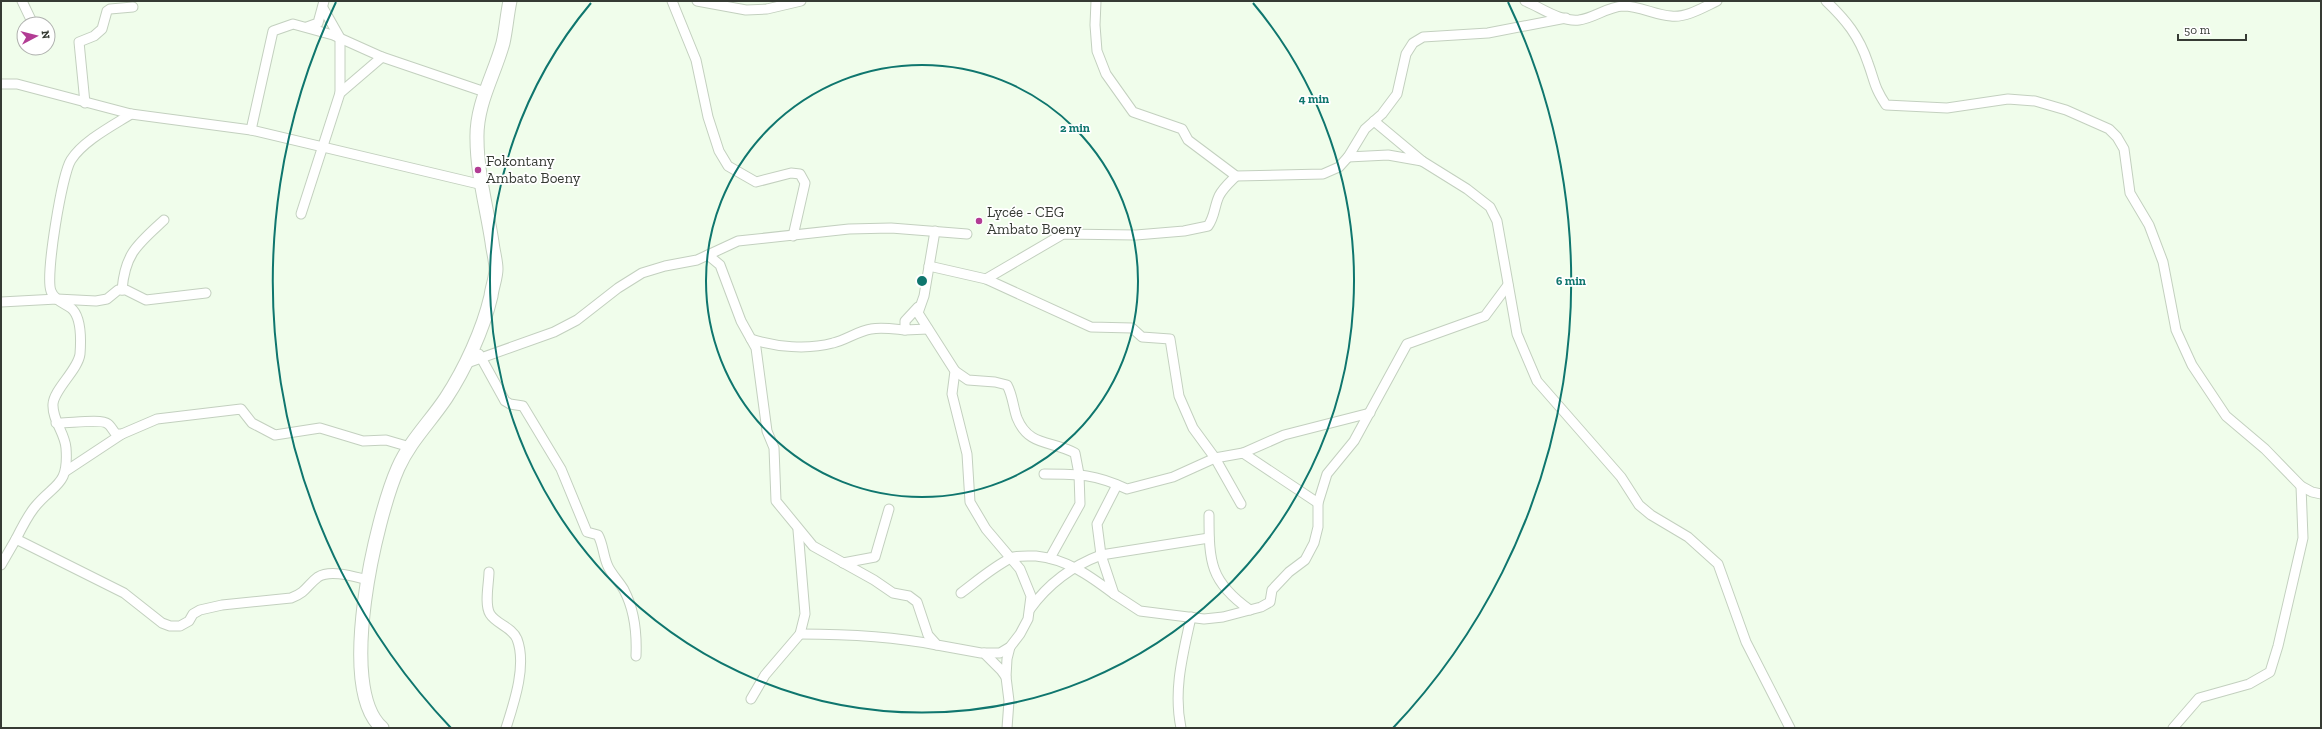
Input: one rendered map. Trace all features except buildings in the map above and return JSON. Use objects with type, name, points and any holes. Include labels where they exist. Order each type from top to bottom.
[{"type":"street","points":[[22,1],[30,16]]},
{"type":"street","points":[[376,726],[369,711],[363,679],[362,636],[368,580],[377,528],[398,467],[410,446],[446,399],[467,363],[490,299],[496,270],[476,140],[478,118],[485,92],[503,43],[510,1]]},
{"type":"street","points":[[672,1],[696,60],[708,117],[719,151],[728,166],[756,182],[791,173],[800,174],[805,183],[792,236]]},
{"type":"street","points":[[697,1],[746,10],[767,9],[801,1]]},
{"type":"street","points":[[1096,1],[1095,26],[1097,51],[1106,74],[1133,112],[1182,128],[1188,140],[1236,176],[1323,174],[1339,166],[1348,157],[1365,129],[1382,114],[1397,94],[1406,54],[1412,43],[1423,37],[1488,33],[1566,18]]},
{"type":"street","points":[[1525,1],[1553,15],[1579,20],[1619,4],[1672,17],[1690,13],[1717,1]]},
{"type":"street","points":[[1826,1],[1847,21],[1868,62],[1876,90],[1886,105],[1947,108],[2008,98],[2035,101],[2066,110],[2109,129],[2117,137],[2124,149],[2130,193],[2149,225],[2163,262],[2176,330],[2192,365],[2226,416],[2265,449],[2301,486],[2312,492],[2321,494]]},
{"type":"street","points":[[306,28],[318,23],[324,4]]},
{"type":"street","points":[[301,214],[340,93],[340,38],[324,4]]},
{"type":"street","points":[[85,103],[79,42],[94,36],[102,29],[107,11],[110,8],[133,7]]},
{"type":"street","points":[[251,130],[273,31],[285,25],[293,24],[340,38],[382,58],[485,92]]},
{"type":"street","points":[[340,93],[382,58]]},
{"type":"street","points":[[1,84],[17,84],[131,114],[251,130],[483,185]]},
{"type":"street","points":[[1,565],[34,507],[59,485],[66,471],[66,446],[56,423],[53,404],[80,356],[80,328],[72,309],[56,299],[50,291],[49,274],[61,195],[70,160],[93,138],[131,114]]},
{"type":"street","points":[[1374,121],[1422,161],[1467,189],[1490,207],[1497,221],[1517,334],[1537,381],[1621,477],[1639,505],[1651,515],[1688,537],[1718,564],[1746,642],[1790,728]]},
{"type":"street","points":[[1348,157],[1388,155],[1422,161]]},
{"type":"street","points":[[986,279],[1064,234],[1136,235],[1184,231],[1208,226],[1214,217],[1219,196],[1225,187],[1236,176]]},
{"type":"street","points":[[122,290],[127,260],[140,242],[164,220]]},
{"type":"street","points":[[467,363],[554,332],[577,320],[618,288],[642,273],[664,266],[697,260],[738,241],[849,229],[891,228],[966,234]]},
{"type":"street","points":[[905,330],[905,321],[918,307],[924,296],[935,231]]},
{"type":"street","points":[[708,255],[720,265],[741,321],[756,348],[759,366],[760,393],[766,432],[774,448],[776,501],[798,530],[813,546],[874,580],[893,593],[909,596],[917,602],[928,635],[937,645]]},
{"type":"street","points":[[929,266],[986,279],[1091,327],[1132,328],[1142,337],[1170,339],[1179,396],[1193,428],[1215,458],[1241,504]]},
{"type":"street","points":[[961,593],[993,569],[1013,558],[1050,558],[1077,567],[1140,611],[1204,619],[1224,617],[1250,610],[1270,602],[1272,590],[1289,572],[1305,560],[1314,543],[1318,527],[1318,503],[1328,474],[1354,441],[1407,344],[1485,316],[1508,285]]},
{"type":"street","points":[[1,302],[56,299],[96,302],[107,299],[118,290],[126,290],[146,300],[206,293]]},
{"type":"street","points":[[918,307],[918,313],[956,371],[968,380],[995,382],[1007,385],[1022,428],[1031,438],[1075,453],[1079,474],[1080,504],[1050,558]]},
{"type":"street","points":[[751,339],[767,344],[817,346],[834,343],[871,329],[928,329]]},
{"type":"street","points":[[473,347],[482,358],[505,401],[510,404],[523,406],[561,469],[587,532],[598,535],[607,565],[623,590],[631,607],[636,626],[636,656]]},
{"type":"street","points":[[956,371],[952,394],[967,454],[970,502],[986,529],[1013,558],[1020,569],[1031,596],[1029,612],[1025,624],[1010,647],[1007,659],[1006,677],[1009,701],[1007,728]]},
{"type":"street","points":[[66,471],[122,434],[157,419],[241,409],[252,423],[275,435],[320,428],[363,441],[386,440],[410,446]]},
{"type":"street","points":[[1044,474],[1079,474],[1104,478],[1127,489],[1173,477],[1215,458],[1243,453],[1284,435],[1370,413]]},
{"type":"street","points":[[56,423],[69,424],[99,421],[107,423],[116,434],[122,434]]},
{"type":"street","points":[[1243,453],[1318,503]]},
{"type":"street","points":[[1114,594],[1101,555],[1097,524],[1117,485]]},
{"type":"street","points":[[2173,728],[2199,698],[2250,684],[2270,672],[2303,538],[2301,486]]},
{"type":"street","points":[[843,563],[875,557],[889,509]]},
{"type":"street","points":[[1209,515],[1209,538],[1214,573],[1222,587],[1250,610]]},
{"type":"street","points":[[751,699],[765,675],[800,634],[805,614],[798,530]]},
{"type":"street","points":[[1029,612],[1050,584],[1086,561],[1101,555],[1209,538]]},
{"type":"street","points":[[16,539],[124,593],[162,623],[170,626],[180,626],[189,621],[193,614],[200,610],[222,605],[291,598],[301,594],[319,577],[342,574],[368,580]]},
{"type":"street","points":[[489,572],[488,606],[490,614],[506,625],[517,638],[521,669],[516,696],[506,728]]},
{"type":"street","points":[[1181,728],[1178,713],[1178,679],[1191,617]]},
{"type":"street","points":[[800,634],[867,634],[903,638],[984,653],[1000,653],[1010,647]]},
{"type":"street","points":[[984,653],[1006,677]]},
{"type":"place","name":"Fokontany Ambato Boeny","points":[[478,170]]},
{"type":"place","name":"Lycée - CEG Ambato Boeny","points":[[979,221]]}]
